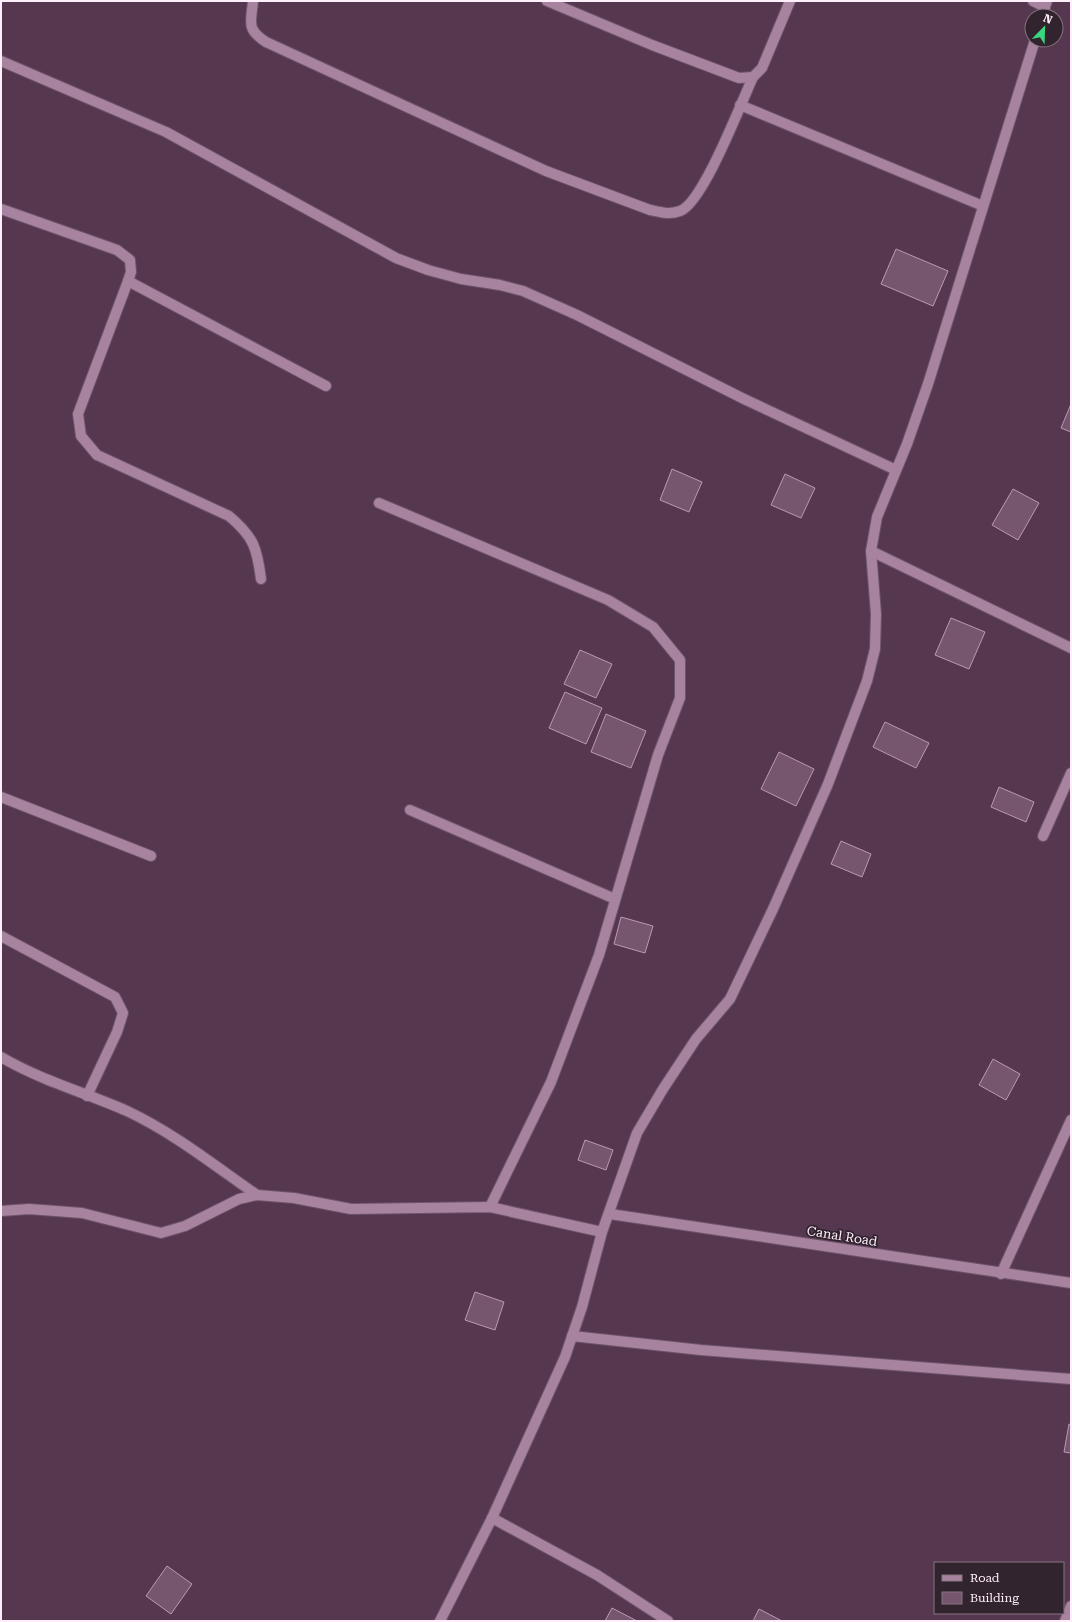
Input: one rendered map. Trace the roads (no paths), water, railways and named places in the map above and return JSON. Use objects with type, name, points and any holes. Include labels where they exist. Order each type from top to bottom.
[{"type":"street","points":[[253,1],[250,25],[255,35],[266,42],[546,171],[650,210],[666,214],[681,211],[693,200],[708,177],[753,77],[762,68],[790,1]]},
{"type":"street","points":[[547,1],[652,45],[739,78],[753,77]]},
{"type":"street","points":[[1033,1],[1045,8]]},
{"type":"street","points":[[440,1621],[492,1518],[565,1357],[582,1307],[602,1232],[610,1214],[617,1186],[637,1133],[663,1088],[696,1039],[730,999],[773,909],[828,784],[867,680],[875,649],[876,614],[871,551],[876,517],[896,470],[928,384],[1032,48]]},
{"type":"street","points":[[1,61],[166,132],[396,258],[428,270],[462,279],[500,285],[523,291],[577,315],[744,399],[896,470]]},
{"type":"street","points":[[740,104],[983,206]]},
{"type":"street","points":[[1,209],[117,250],[130,260],[131,272],[128,281],[78,414],[80,436],[97,455],[229,516],[245,529],[258,553],[261,579]]},
{"type":"street","points":[[128,281],[326,386]]},
{"type":"street","points":[[379,503],[608,600],[653,627],[680,660],[680,698],[658,755],[599,955],[551,1082],[490,1207]]},
{"type":"street","points":[[871,551],[1071,648]]},
{"type":"street","points":[[1043,836],[1071,773]]},
{"type":"street","points":[[1,797],[151,856]]},
{"type":"street","points":[[410,810],[615,899]]},
{"type":"street","points":[[1,936],[115,997],[123,1013],[87,1096]]},
{"type":"street","points":[[1,1057],[26,1072],[126,1111],[159,1128],[258,1196]]},
{"type":"street","points":[[1001,1274],[1071,1120]]},
{"type":"street","points":[[1,1211],[29,1209],[82,1213],[161,1233],[185,1226],[239,1199],[258,1196],[294,1198],[351,1209],[490,1207],[602,1232]]},
{"type":"street","name":"Canal Road","points":[[610,1214],[1001,1274],[1071,1283]]},
{"type":"street","points":[[572,1336],[701,1350],[1071,1379]]},
{"type":"street","points":[[492,1518],[597,1575],[668,1621]]},
{"type":"street","points":[[1065,1621],[1071,1606]]}]
